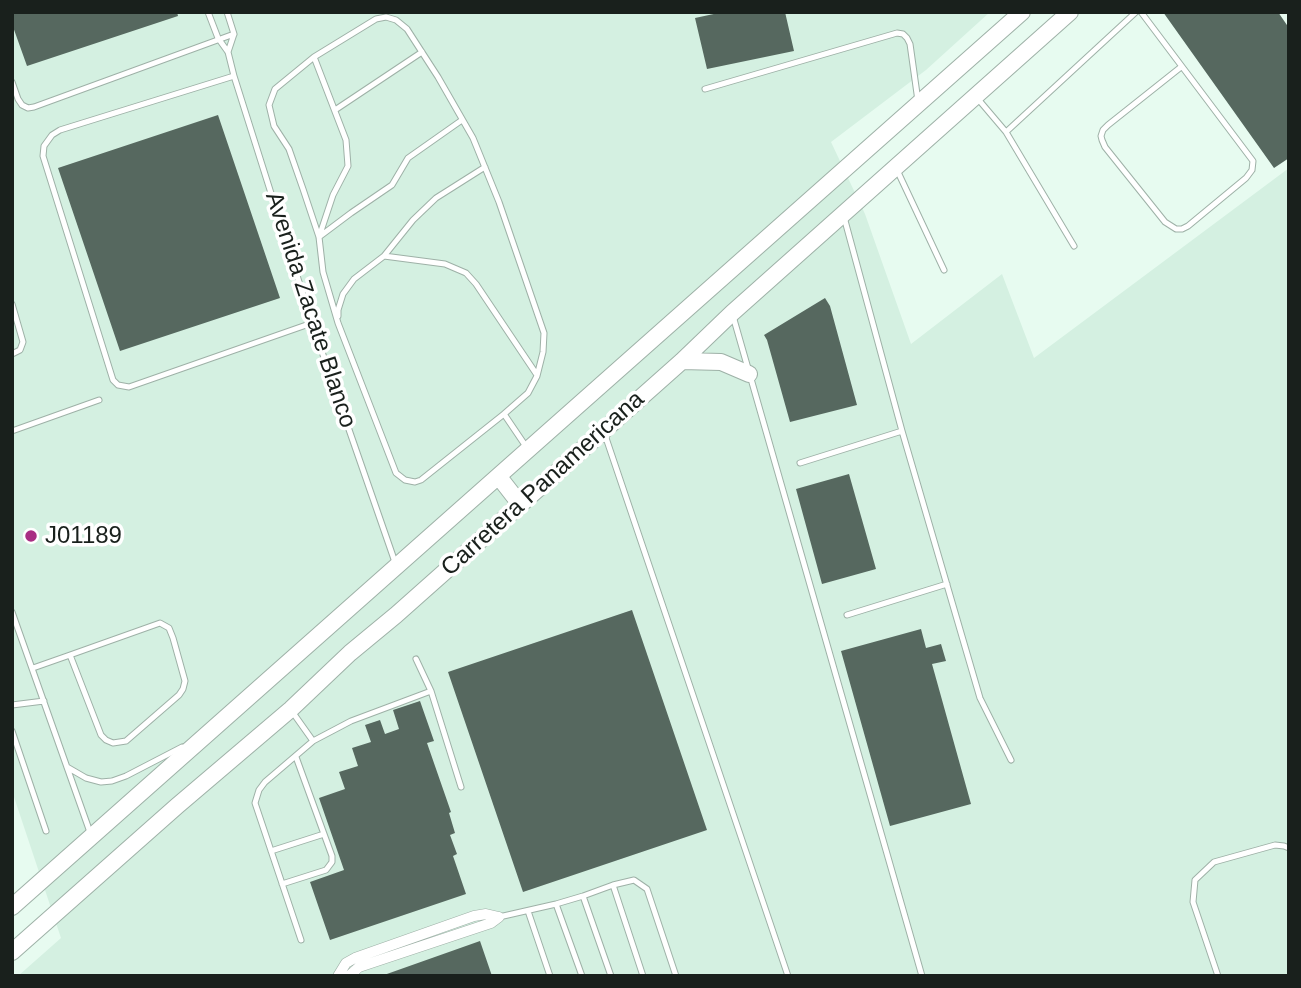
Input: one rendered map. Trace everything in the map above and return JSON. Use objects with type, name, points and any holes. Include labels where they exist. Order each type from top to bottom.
[{"type":"main road","name":"Carretera Panamericana","points":[[12,907],[1022,12]]},
{"type":"main road","name":"Carretera Panamericana","points":[[12,952],[291,709],[350,653],[682,361],[732,313],[1070,12]]},
{"type":"main road","points":[[682,361],[721,362],[749,374]]},
{"type":"main road","points":[[499,477],[520,504]]},
{"type":"street","points":[[338,976],[346,963],[355,958],[474,916],[499,916]]},
{"type":"street","points":[[349,976],[359,967],[491,923],[499,916]]},
{"type":"lane","name":"Avenida Zacate Blanco","points":[[208,12],[218,38],[229,52],[234,76],[312,323],[397,567]]},
{"type":"lane","points":[[12,82],[22,105],[34,107],[234,34],[227,12]]},
{"type":"lane","points":[[1006,132],[1139,12],[1251,157],[1254,166],[1246,178],[1182,229],[1166,222],[1105,147],[1101,136],[1108,125],[1181,67]]},
{"type":"lane","points":[[376,19],[396,20],[408,29],[422,52],[463,120],[485,167],[544,333],[537,376],[528,393],[505,414],[415,482],[405,480],[396,472],[338,323],[323,272],[319,237],[289,149],[274,126],[269,105],[275,89],[314,57],[376,19]]},
{"type":"lane","points":[[705,89],[897,33],[903,34],[910,44],[918,104]]},
{"type":"lane","name":"Avenida Zacate Blanco","points":[[229,52],[234,34]]},
{"type":"lane","points":[[335,110],[422,52]]},
{"type":"lane","points":[[314,57],[346,140],[348,166],[332,195],[319,237]]},
{"type":"lane","points":[[234,76],[60,130],[52,135],[44,146],[43,156],[113,380],[118,385],[129,387],[312,323]]},
{"type":"lane","points":[[975,97],[1006,132],[1073,246]]},
{"type":"lane","points":[[319,237],[392,185],[408,158],[463,120]]},
{"type":"lane","points":[[338,323],[338,310],[343,294],[355,279],[384,256],[413,220],[436,198],[485,167]]},
{"type":"lane","points":[[896,167],[944,270]]},
{"type":"lane","points":[[843,214],[902,431],[980,698],[1011,760]]},
{"type":"lane","points":[[384,256],[445,264],[466,273],[537,376]]},
{"type":"lane","points":[[12,304],[23,342],[20,350],[12,354]]},
{"type":"lane","points":[[732,313],[922,976]]},
{"type":"lane","points":[[12,431],[99,400]]},
{"type":"lane","points":[[505,414],[528,451]]},
{"type":"lane","points":[[603,430],[788,976]]},
{"type":"lane","points":[[800,463],[902,431]]},
{"type":"lane","points":[[847,615],[947,584]]},
{"type":"lane","points":[[12,612],[92,838]]},
{"type":"lane","points":[[33,668],[160,622],[169,628],[173,638],[185,681],[183,689],[126,741],[113,743],[101,735],[70,655]]},
{"type":"lane","points":[[416,659],[430,691],[461,788]]},
{"type":"lane","points":[[301,940],[255,803],[256,796],[265,782],[313,741],[351,721],[430,691]]},
{"type":"lane","points":[[12,705],[44,701]]},
{"type":"lane","points":[[291,709],[313,741]]},
{"type":"lane","points":[[12,731],[46,831]]},
{"type":"lane","points":[[66,767],[86,778],[102,782],[112,781],[204,737]]},
{"type":"lane","points":[[282,884],[326,870],[330,866],[332,856],[296,757]]},
{"type":"lane","points":[[271,851],[324,834]]},
{"type":"lane","points":[[1218,976],[1193,902],[1195,880],[1214,862],[1275,845],[1289,848]]},
{"type":"lane","points":[[499,916],[556,904],[634,880],[647,889],[676,976]]},
{"type":"lane","points":[[613,885],[643,976]]},
{"type":"lane","points":[[583,896],[611,976]]},
{"type":"lane","points":[[556,904],[582,976]]},
{"type":"lane","points":[[528,911],[550,976]]},
{"type":"shaded area","points":[[12,12],[990,12],[926,70],[831,142],[865,214],[911,344],[1002,274],[1034,358],[1289,168],[1289,976],[18,976],[61,938],[12,791]]},
{"type":"building","points":[[12,12],[177,12],[178,16],[27,66],[12,24]]},
{"type":"building","points":[[723,12],[785,12],[794,51],[707,69],[695,18]]},
{"type":"building","points":[[1163,12],[1278,12],[1289,28],[1289,158],[1274,168]]},
{"type":"building","points":[[218,115],[280,298],[120,351],[58,168]]},
{"type":"building","points":[[825,298],[830,306],[857,405],[790,422],[764,335]]},
{"type":"building","points":[[849,474],[876,569],[822,584],[796,489]]},
{"type":"building","points":[[632,610],[707,830],[523,892],[448,672]]},
{"type":"building","points":[[921,629],[926,648],[941,644],[946,661],[932,664],[971,804],[890,826],[841,651]]},
{"type":"building","points":[[420,701],[434,741],[427,743],[451,812],[449,813],[455,833],[450,835],[457,854],[453,856],[466,894],[330,940],[310,882],[344,870],[319,798],[345,789],[339,772],[358,766],[352,748],[371,742],[365,725],[380,720],[385,734],[399,729],[393,710]]},
{"type":"building","points":[[480,941],[492,976],[384,976],[384,975]]},
{"type":"place","name":"J01189","points":[[31,536]]}]
